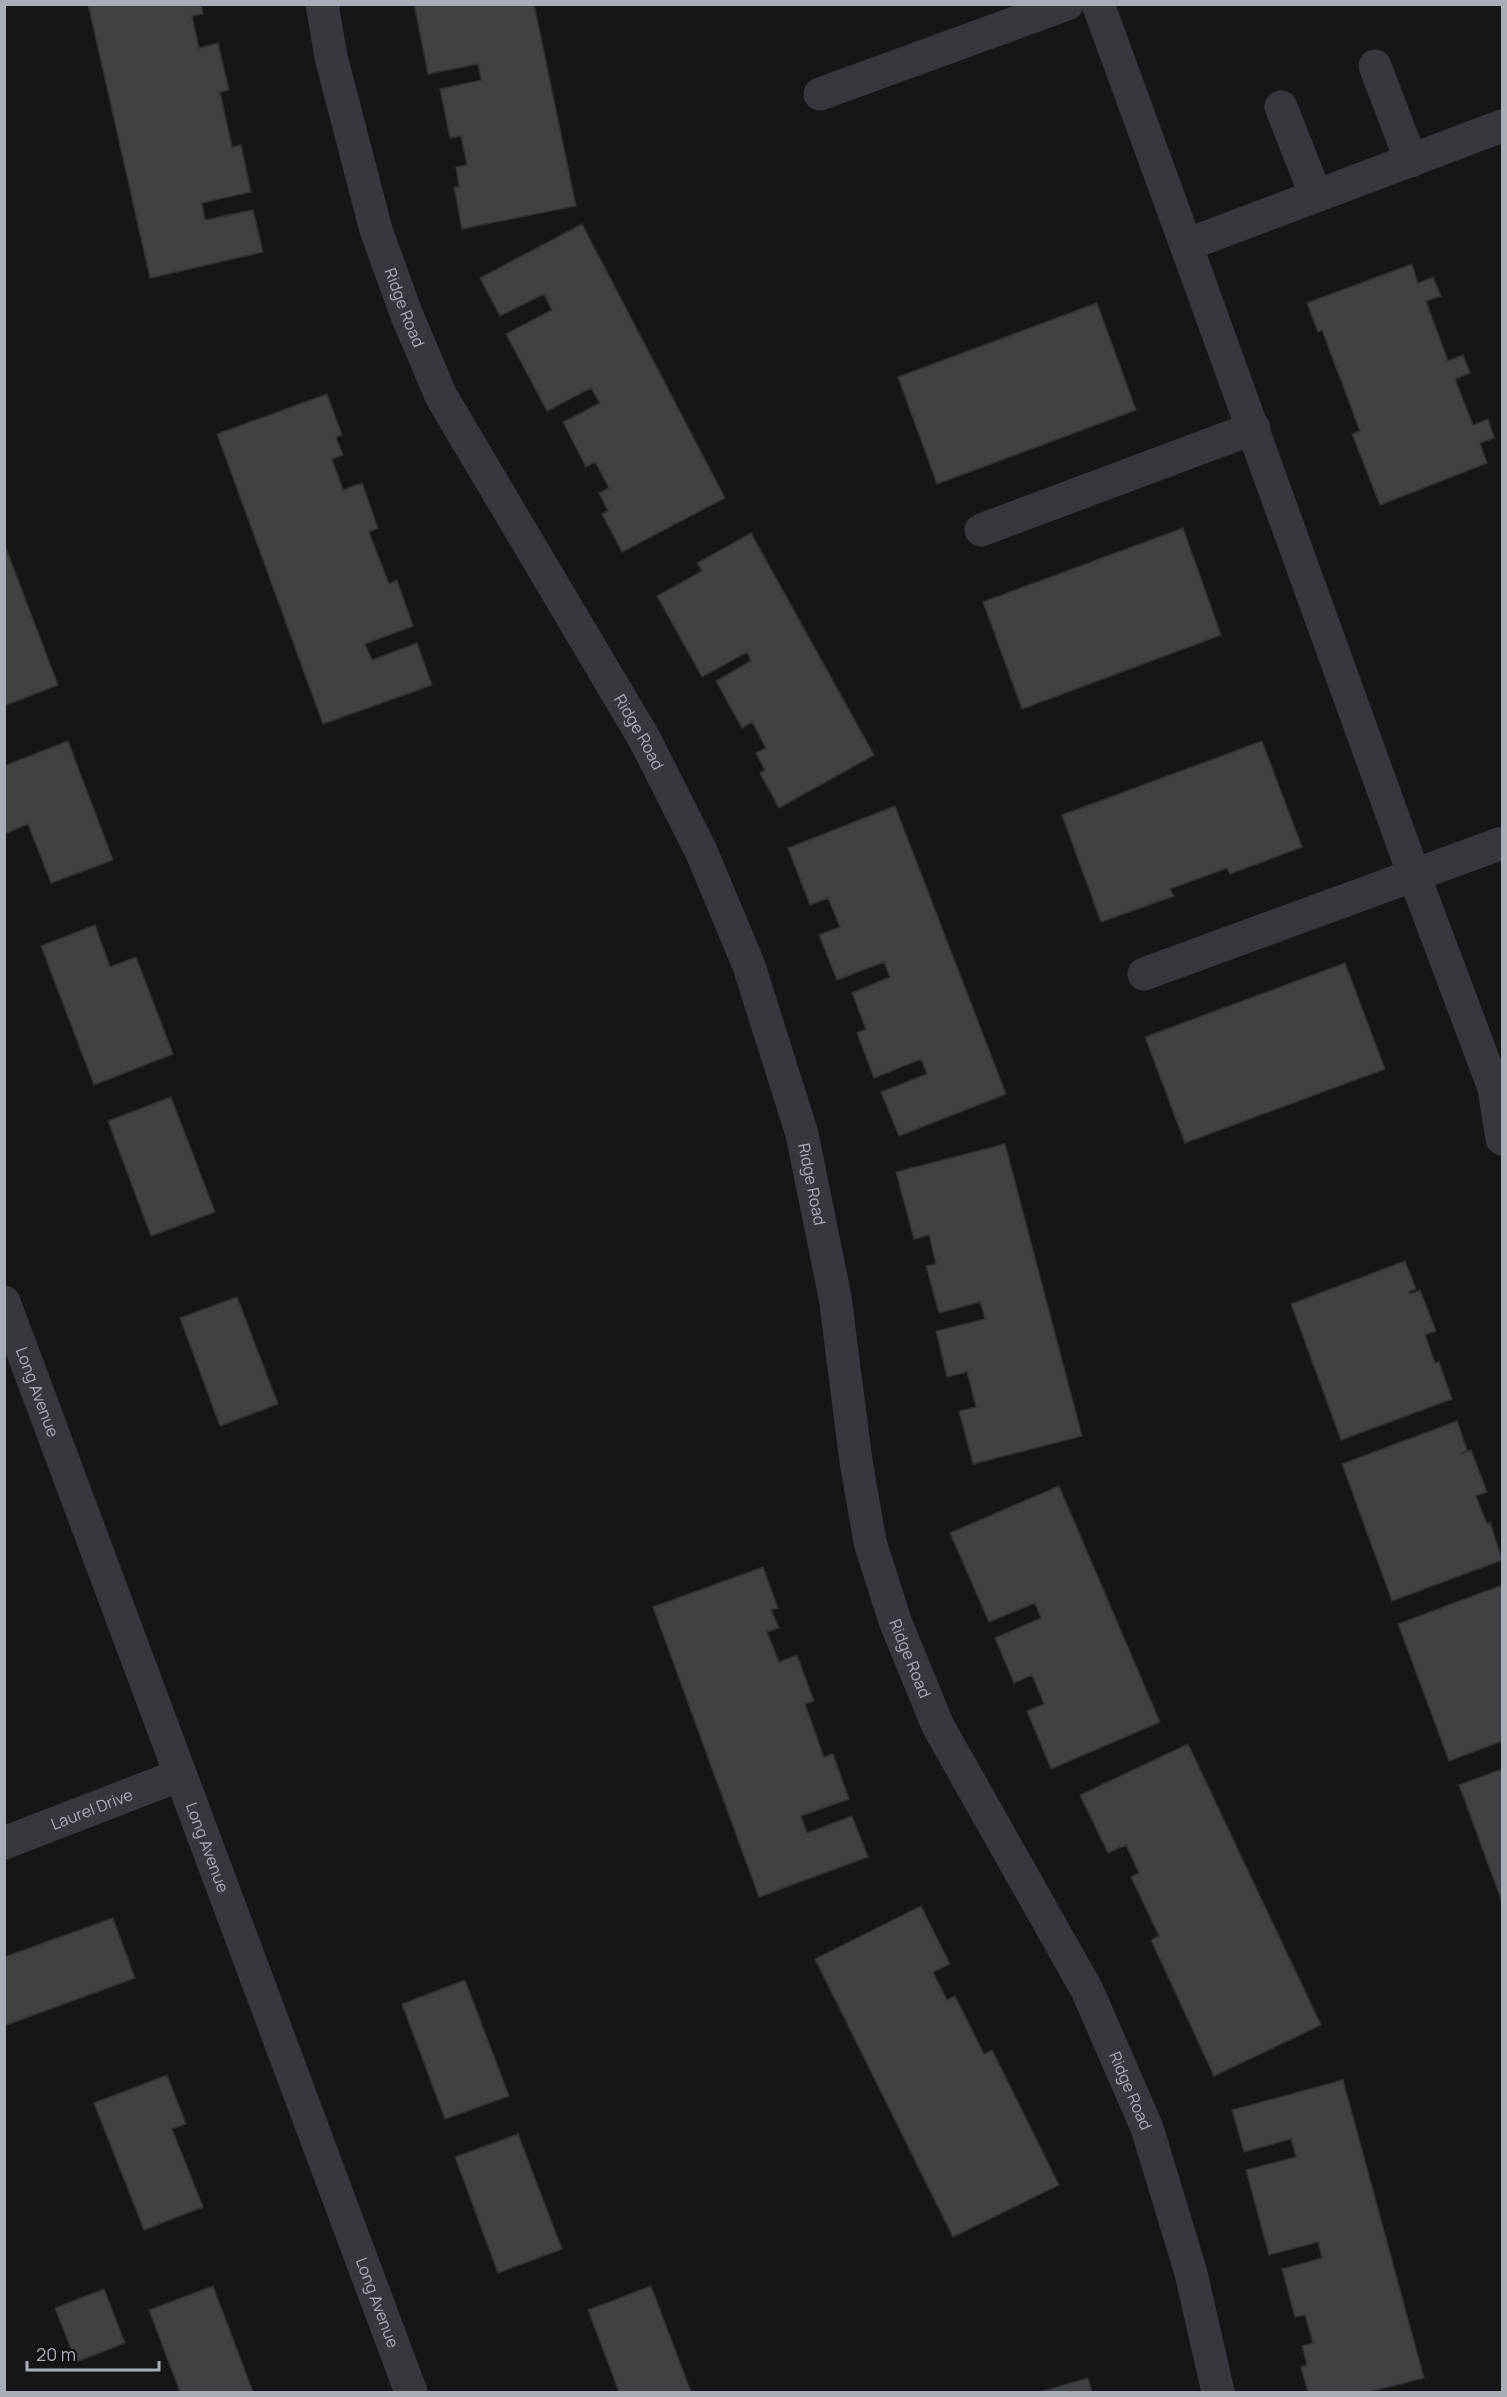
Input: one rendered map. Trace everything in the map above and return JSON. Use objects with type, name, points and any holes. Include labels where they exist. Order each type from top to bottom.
[{"type":"street","name":"Ridge Road","points":[[322,4],[331,57],[376,230],[406,313],[441,396],[645,740],[701,851],[748,966],[802,1134],[835,1297],[856,1461],[870,1542],[892,1610],[938,1726],[1087,1990],[1147,2128],[1191,2273],[1218,2392]]},
{"type":"street","points":[[820,94],[1067,4]]},
{"type":"street","points":[[1098,4],[1254,428],[1414,875],[1494,1088],[1503,1139]]},
{"type":"street","points":[[1375,66],[1411,160]]},
{"type":"street","points":[[1281,107],[1316,196]]},
{"type":"street","points":[[1186,245],[1503,126]]},
{"type":"street","points":[[981,530],[1254,428]]},
{"type":"street","points":[[1144,974],[1503,843]]},
{"type":"street","name":"Long Avenue","points":[[4,1302],[411,2392]]},
{"type":"street","name":"Laurel Drive","points":[[4,1843],[180,1774]]},
{"type":"building","points":[[88,4],[201,4],[203,14],[192,16],[199,48],[218,43],[229,90],[220,92],[232,147],[241,145],[251,192],[202,203],[205,220],[253,210],[263,252],[150,278]]},
{"type":"building","points":[[414,4],[534,4],[576,206],[462,229],[454,187],[459,187],[456,167],[467,165],[461,136],[450,138],[440,89],[481,80],[478,64],[428,74]]},
{"type":"building","points":[[582,224],[725,498],[622,552],[602,514],[608,511],[599,493],[609,488],[595,462],[586,467],[563,422],[600,403],[591,388],[547,411],[506,334],[552,310],[544,294],[500,316],[480,278]]},
{"type":"building","points":[[1412,264],[1418,283],[1433,277],[1441,296],[1426,301],[1448,361],[1463,355],[1470,373],[1455,379],[1473,425],[1488,419],[1494,438],[1480,443],[1487,463],[1380,505],[1352,434],[1360,431],[1322,330],[1318,332],[1307,303]]},
{"type":"building","points":[[1097,303],[1136,410],[937,484],[898,377]]},
{"type":"building","points":[[327,394],[342,435],[336,437],[343,455],[332,459],[343,490],[362,483],[378,528],[369,532],[389,584],[397,580],[413,626],[365,644],[372,660],[417,643],[432,685],[323,724],[217,434]]},
{"type":"building","points":[[1183,528],[1221,635],[1022,709],[983,602]]},
{"type":"building","points":[[751,533],[874,755],[779,808],[760,773],[765,770],[756,753],[766,748],[752,722],[742,728],[716,681],[751,661],[747,652],[702,677],[657,596],[702,571],[697,563]]},
{"type":"building","points":[[4,543],[58,685],[4,706]]},
{"type":"building","points":[[68,741],[113,860],[51,883],[28,824],[4,834],[4,766]]},
{"type":"building","points":[[1262,741],[1302,847],[1230,874],[1227,868],[1170,889],[1174,896],[1101,922],[1062,815]]},
{"type":"building","points":[[895,806],[1006,1094],[899,1136],[881,1092],[927,1074],[921,1059],[874,1078],[857,1033],[866,1029],[852,993],[890,977],[884,962],[837,980],[819,935],[840,927],[828,898],[810,905],[788,848]]},
{"type":"building","points":[[95,925],[110,967],[136,957],[173,1054],[94,1085],[41,946]]},
{"type":"building","points":[[1345,963],[1385,1069],[1185,1143],[1145,1037]]},
{"type":"building","points":[[171,1097],[215,1212],[151,1236],[108,1121]]},
{"type":"building","points":[[1005,1144],[1082,1436],[973,1464],[959,1411],[976,1407],[967,1372],[947,1377],[936,1331],[985,1319],[980,1302],[939,1313],[926,1266],[936,1264],[929,1235],[914,1239],[896,1172]]},
{"type":"building","points":[[1405,1261],[1416,1289],[1409,1292],[1410,1294],[1420,1290],[1436,1331],[1425,1335],[1435,1363],[1439,1362],[1452,1399],[1341,1440],[1291,1304]]},
{"type":"building","points":[[237,1297],[278,1404],[220,1426],[180,1318]]},
{"type":"building","points":[[1457,1421],[1467,1450],[1461,1454],[1471,1450],[1487,1492],[1476,1496],[1487,1524],[1490,1522],[1502,1560],[1392,1601],[1342,1464]]},
{"type":"building","points":[[1059,1486],[1160,1722],[1051,1769],[1027,1711],[1044,1704],[1032,1675],[1014,1683],[995,1638],[1041,1618],[1035,1603],[989,1622],[950,1533]]},
{"type":"building","points":[[763,1567],[778,1608],[771,1610],[779,1628],[767,1632],[779,1662],[797,1655],[814,1701],[805,1704],[824,1757],[833,1754],[849,1799],[801,1816],[807,1833],[852,1816],[868,1857],[759,1897],[653,1607]]},
{"type":"building","points":[[1502,1585],[1502,1741],[1449,1761],[1398,1624]]},
{"type":"building","points":[[1188,1744],[1321,2025],[1214,2076],[1151,1940],[1159,1936],[1131,1877],[1139,1873],[1126,1845],[1108,1853],[1080,1795]]},
{"type":"building","points":[[1502,1769],[1502,1902],[1459,1785]]},
{"type":"building","points":[[921,1906],[950,1964],[933,1972],[947,2000],[955,1996],[984,2054],[992,2050],[1059,2185],[953,2237],[815,1959]]},
{"type":"building","points":[[113,1918],[135,1978],[4,2026],[4,1957]]},
{"type":"building","points":[[465,1980],[509,2096],[445,2119],[402,2004]]},
{"type":"building","points":[[167,2075],[186,2124],[172,2129],[203,2207],[144,2230],[94,2103]]},
{"type":"building","points":[[1343,2080],[1424,2378],[1369,2392],[1308,2392],[1301,2367],[1307,2365],[1302,2346],[1313,2343],[1305,2315],[1295,2317],[1282,2269],[1322,2258],[1318,2242],[1269,2255],[1246,2170],[1296,2157],[1291,2139],[1244,2152],[1232,2110]]},
{"type":"building","points":[[518,2134],[562,2249],[498,2273],[455,2157]]},
{"type":"building","points":[[213,2286],[253,2392],[180,2392],[149,2310]]},
{"type":"building","points":[[651,2286],[691,2392],[619,2392],[588,2310]]},
{"type":"building","points":[[104,2289],[125,2343],[76,2362],[55,2308]]},
{"type":"building","points":[[1088,2378],[1092,2392],[1040,2392]]}]
